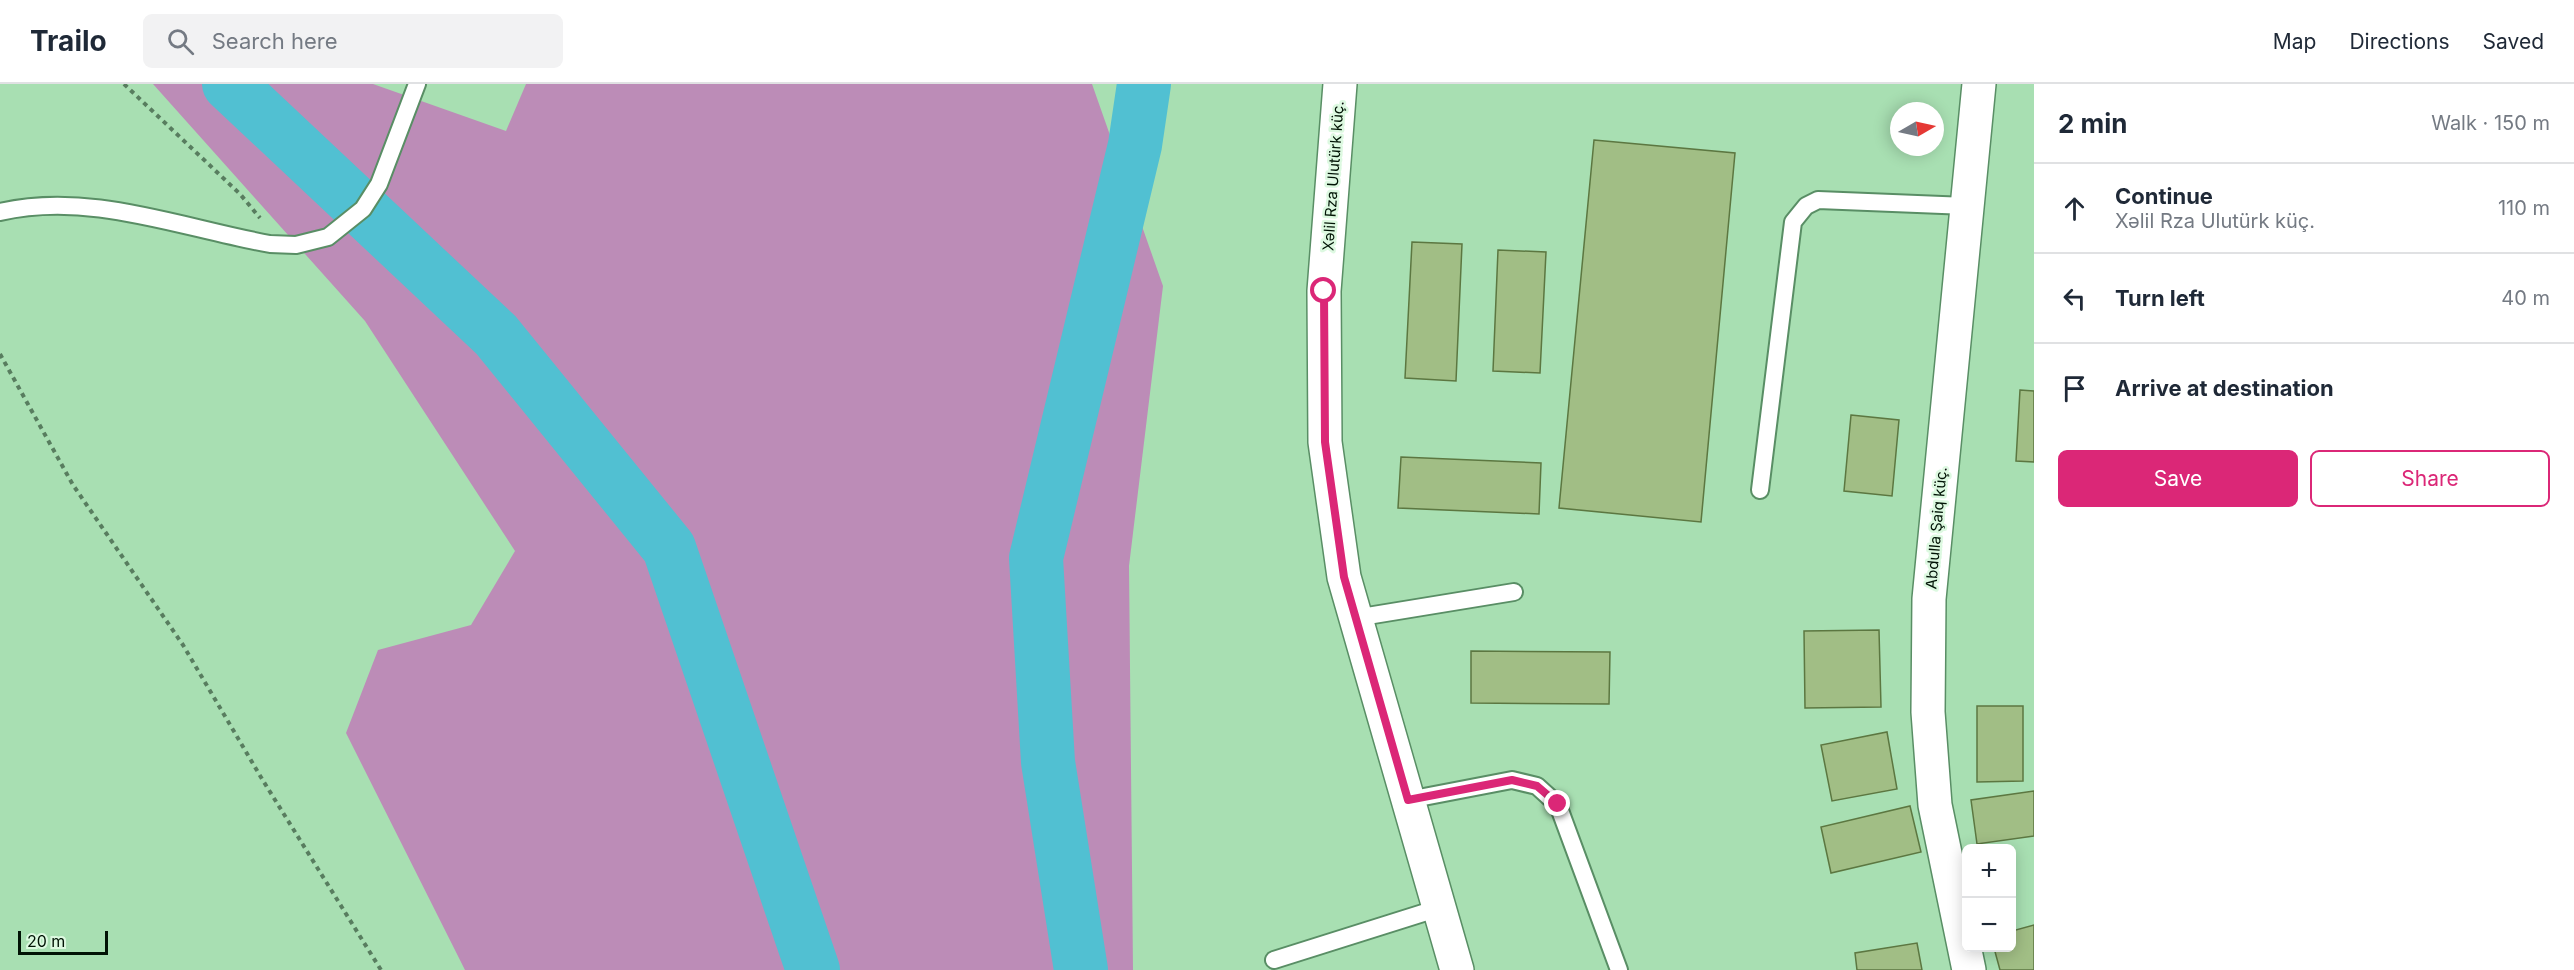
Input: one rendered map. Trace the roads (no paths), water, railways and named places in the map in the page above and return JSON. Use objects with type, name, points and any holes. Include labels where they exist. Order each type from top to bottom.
[{"type":"street","name":"Xəlil Rza Ulutürk küç.","points":[[1340,84],[1324,291],[1325,442],[1344,577],[1457,970]]},
{"type":"street","name":"Abdulla Şaiq küç.","points":[[1969,970],[1935,805],[1928,712],[1929,599],[1979,84]]},
{"type":"lane","points":[[0,212],[53,205],[86,205],[270,244],[296,245],[328,237],[363,209],[379,184],[417,84]]},
{"type":"lane","points":[[1760,490],[1793,222],[1806,206],[1818,200],[1967,206]]},
{"type":"lane","points":[[1355,618],[1514,592]]},
{"type":"lane","points":[[1408,800],[1512,780],[1537,786],[1558,804],[1619,970]]},
{"type":"lane","points":[[1274,960],[1439,908]]},
{"type":"waterway","points":[[229,84],[496,335],[669,548],[813,970]]},
{"type":"waterway","points":[[1081,970],[1048,762],[1036,558],[1135,145],[1144,84]]}]
